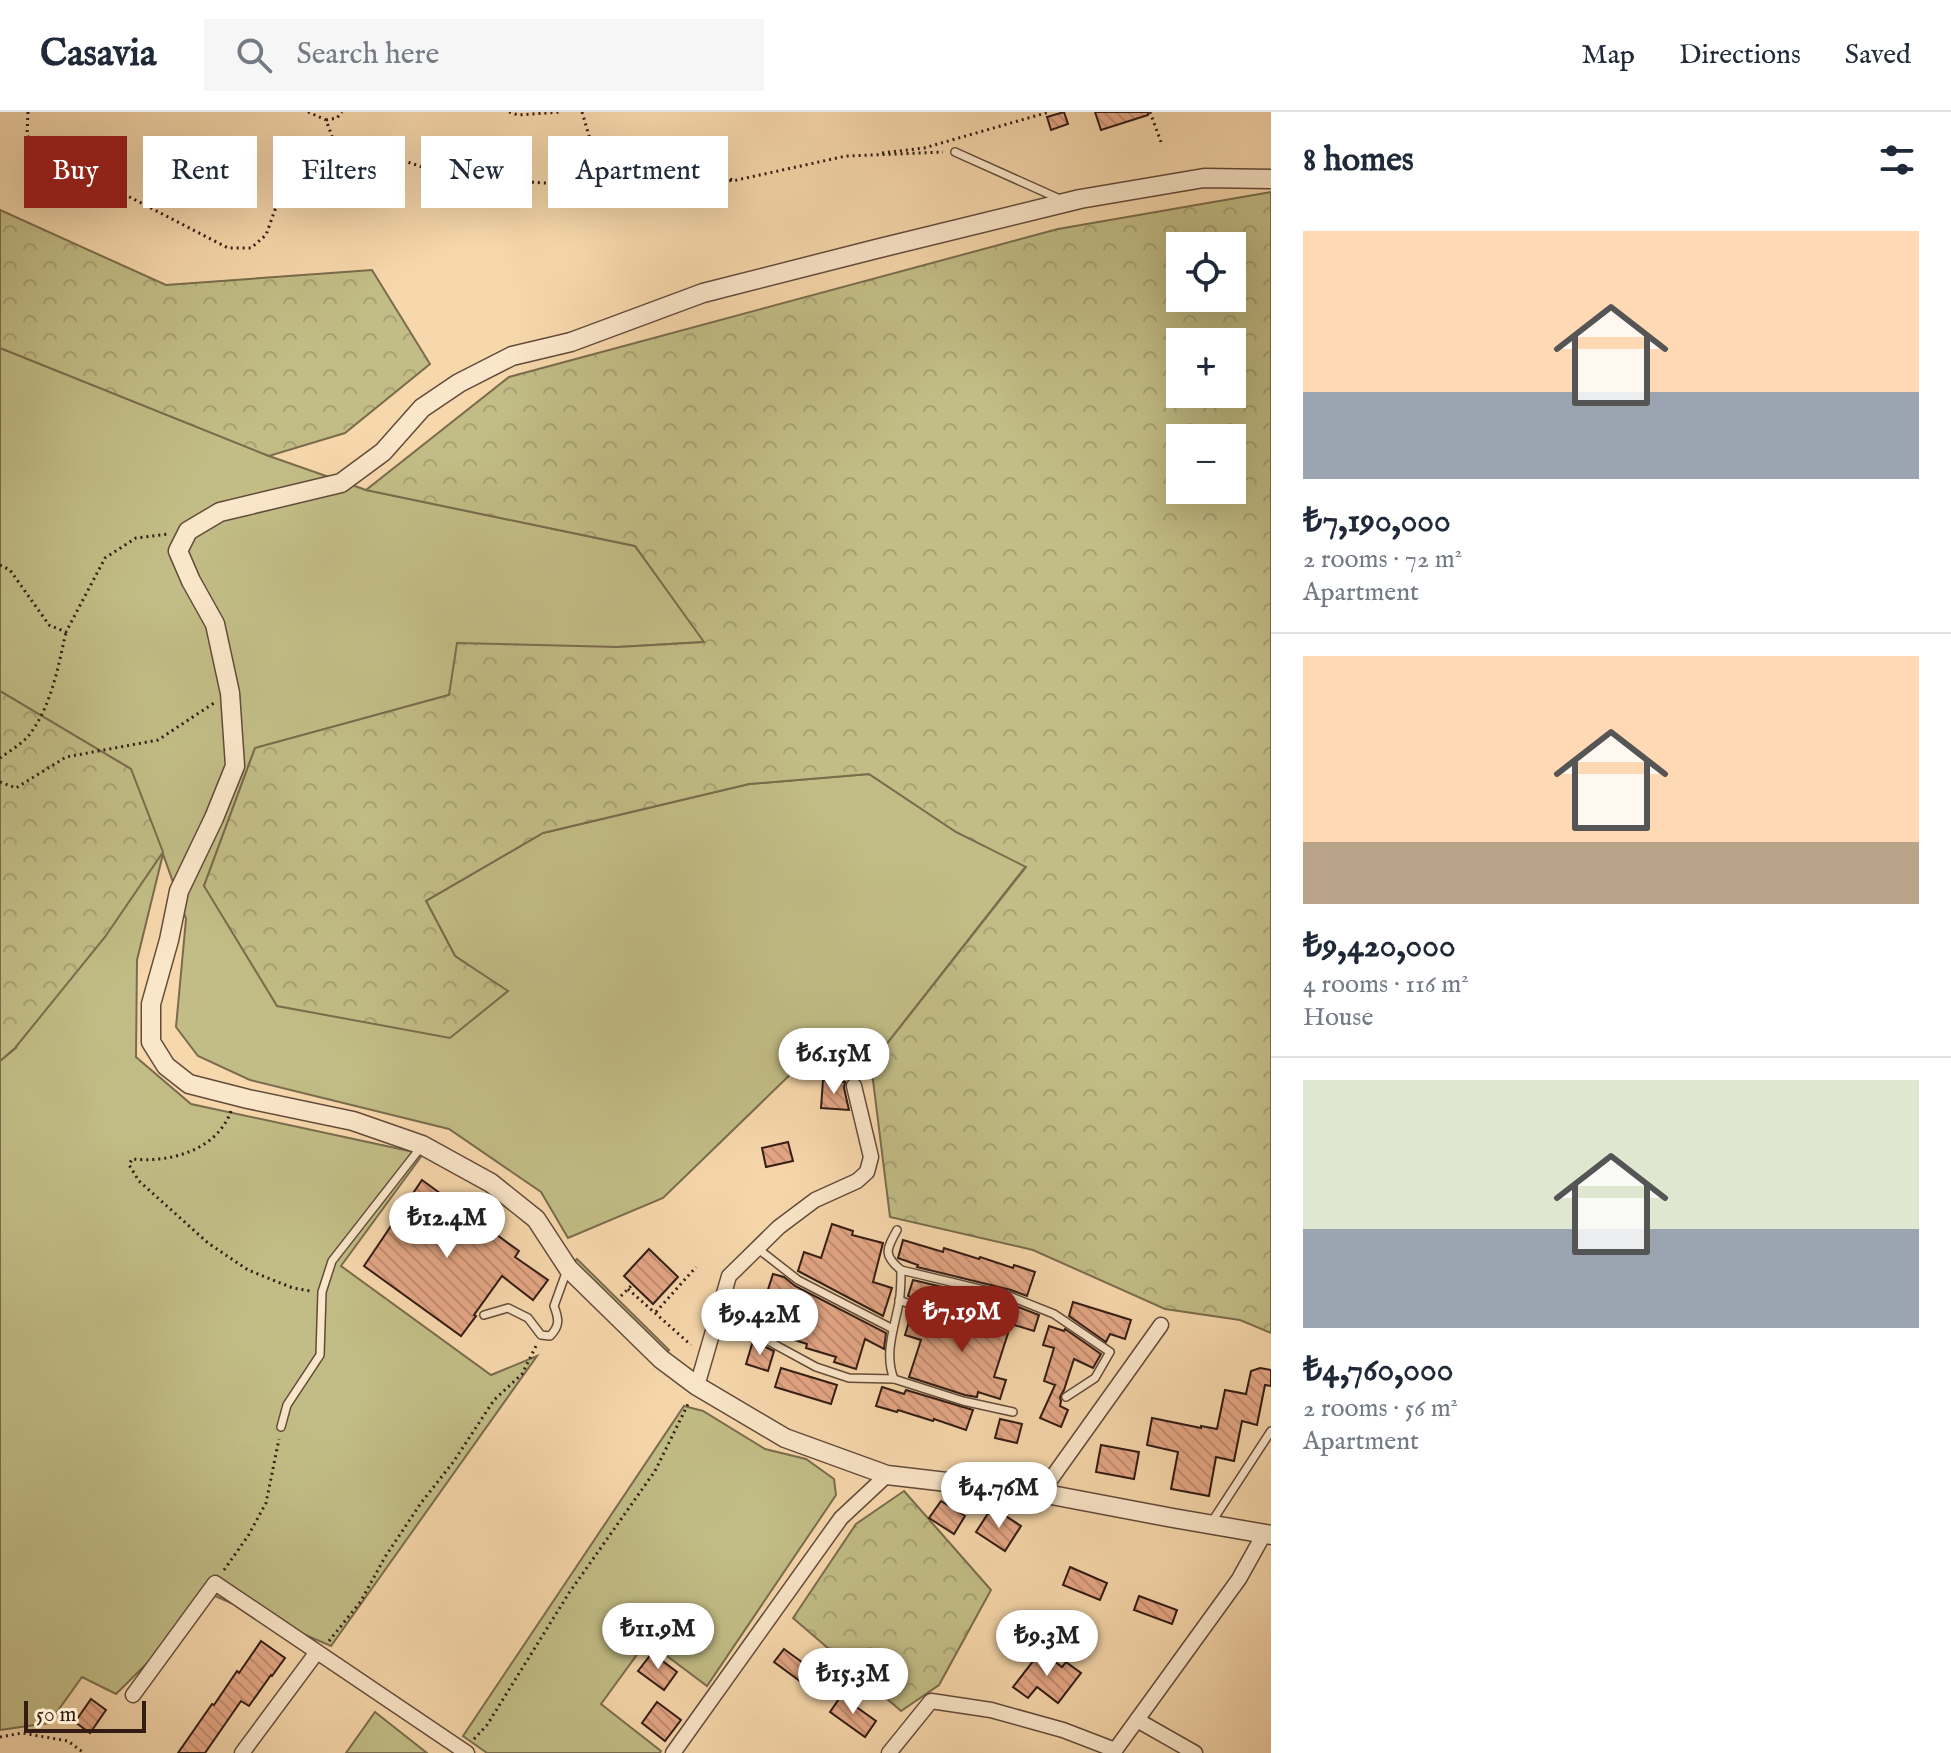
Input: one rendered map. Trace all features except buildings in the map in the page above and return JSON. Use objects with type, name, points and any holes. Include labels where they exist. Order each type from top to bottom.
[{"type":"street","points":[[889,1753],[931,1701],[991,1710],[1063,1730],[1114,1752],[1239,1579],[1267,1534],[1041,1493],[887,1475],[785,1438],[697,1386],[661,1359],[568,1268],[536,1219],[491,1183],[422,1145],[353,1121],[189,1084],[166,1066],[151,1042],[151,1004],[179,891],[235,766],[230,693],[215,624],[178,551],[188,531],[220,512],[341,483],[383,452],[422,408],[459,383],[512,356],[571,342],[703,293],[1203,170],[1271,179]]},
{"type":"street","points":[[697,1386],[729,1276],[779,1227],[815,1200],[857,1181],[867,1172],[871,1157],[854,1086]]},
{"type":"street","points":[[1041,1493],[1161,1325]]},
{"type":"street","points":[[673,1753],[841,1518],[887,1475]]},
{"type":"street","points":[[133,1695],[215,1583],[464,1752]]},
{"type":"street","points":[[242,1753],[317,1652]]},
{"type":"street","points":[[1137,1720],[1195,1753]]},
{"type":"lane","points":[[955,152],[1068,202]]},
{"type":"lane","points":[[281,1427],[287,1405],[320,1355],[322,1292],[332,1261],[422,1145]]},
{"type":"lane","points":[[897,1230],[888,1248],[890,1260],[901,1270],[1009,1296],[1054,1314],[1110,1352],[1095,1378],[1066,1397]]},
{"type":"lane","points":[[757,1248],[798,1280],[893,1329]]},
{"type":"lane","points":[[484,1315],[508,1308],[528,1318],[541,1335],[550,1336],[559,1318],[554,1306],[568,1268]]},
{"type":"lane","points":[[894,1379],[888,1364],[901,1270]]},
{"type":"lane","points":[[899,1300],[961,1324],[998,1330],[1009,1296]]},
{"type":"lane","points":[[716,1321],[759,1336],[816,1367],[849,1378],[894,1379],[963,1401],[1013,1412]]},
{"type":"lane","points":[[1210,1524],[1271,1431]]},
{"type":"path","points":[[28,112],[27,135],[37,149],[228,248],[251,248],[266,235],[276,208]]},
{"type":"path","points":[[308,112],[326,120],[337,118],[342,112]]},
{"type":"path","points":[[509,112],[518,115],[561,112]]},
{"type":"path","points":[[582,112],[596,160],[646,162],[737,180]]},
{"type":"path","points":[[858,157],[924,148],[1049,112]]},
{"type":"path","points":[[1150,112],[1161,142]]},
{"type":"path","points":[[326,120],[332,136]]},
{"type":"path","points":[[405,161],[451,177],[639,189],[737,180],[846,156],[955,152]]},
{"type":"path","points":[[0,758],[28,736],[46,706],[66,632],[105,558],[136,538],[188,531]]},
{"type":"path","points":[[0,565],[10,570],[49,625],[66,632]]},
{"type":"path","points":[[0,782],[16,788],[66,757],[158,740],[230,693]]},
{"type":"path","points":[[231,1095],[232,1108],[226,1124],[210,1142],[184,1153],[151,1161],[132,1159],[129,1165],[139,1181],[208,1243],[248,1270],[293,1288],[322,1292]]},
{"type":"path","points":[[655,1313],[696,1267]]},
{"type":"path","points":[[628,1289],[691,1345]]},
{"type":"path","points":[[317,1652],[332,1639],[361,1601],[385,1557],[494,1400],[522,1374],[541,1335]]},
{"type":"path","points":[[464,1752],[487,1725],[569,1593],[655,1471],[697,1386]]},
{"type":"path","points":[[215,1583],[248,1536],[266,1503],[281,1427]]},
{"type":"path","points":[[0,1737],[22,1733],[68,1741],[84,1753]]},
{"type":"green space","points":[[1271,192],[1271,1333],[1240,1320],[1165,1309],[1033,1250],[890,1217],[871,1064],[1026,867],[956,832],[869,774],[749,784],[543,833],[426,901],[455,956],[508,991],[450,1038],[277,1006],[204,886],[255,748],[449,695],[457,643],[618,647],[704,642],[635,546],[366,490],[509,377],[1058,229]]},
{"type":"green space","points":[[0,210],[166,285],[372,270],[430,364],[345,433],[269,456],[0,348]]},
{"type":"green space","points":[[0,348],[269,456],[366,490],[635,546],[705,642],[618,647],[255,748],[204,886],[507,991],[455,956],[426,901],[543,833],[749,784],[869,774],[956,832],[1026,866],[871,1064],[797,1068],[663,1198],[568,1238],[541,1192],[449,1129],[250,1080],[198,1056],[176,1027],[186,919],[163,854],[137,960],[136,1057],[191,1104],[423,1154],[341,1266],[491,1375],[537,1356],[331,1646],[215,1596],[116,1694],[82,1677],[49,1723],[0,1730],[0,1061],[16,1048],[131,769],[0,691]]},
{"type":"green space","points":[[0,691],[131,769],[163,852],[105,937],[15,1048],[0,1061]]},
{"type":"green space","points":[[577,1259],[669,1350],[661,1359],[568,1268]]},
{"type":"green space","points":[[684,1406],[703,1411],[765,1449],[806,1459],[834,1479],[836,1495],[707,1686],[647,1641],[601,1704],[660,1753],[487,1753],[463,1736]]},
{"type":"green space","points":[[904,1491],[991,1590],[939,1685],[901,1711],[793,1618],[856,1524]]},
{"type":"green space","points":[[375,1712],[427,1753],[346,1753]]}]
